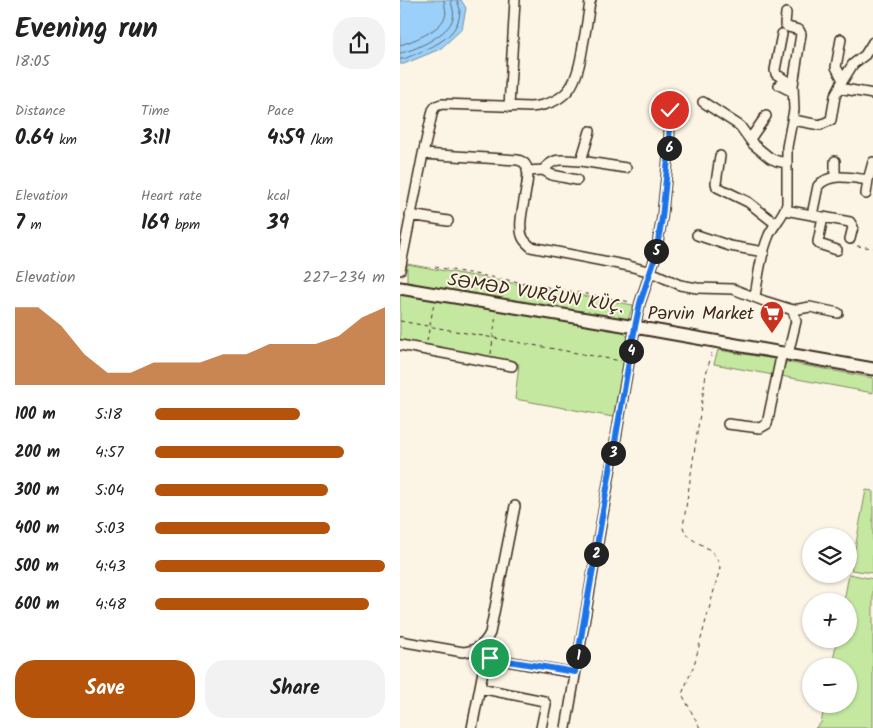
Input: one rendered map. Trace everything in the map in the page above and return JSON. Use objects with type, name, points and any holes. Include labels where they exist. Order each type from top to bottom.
[{"type":"main road","name":"SƏMƏD VURĞUN KÜÇ.","points":[[400,288],[873,369]]},
{"type":"street","points":[[509,107],[515,0]]},
{"type":"street","points":[[400,270],[404,227],[410,215],[433,110],[436,106],[442,104],[509,107],[542,106],[562,95],[570,88],[580,71],[591,0]]},
{"type":"street","points":[[755,297],[764,252],[776,224],[785,210],[788,194],[788,138],[793,120],[795,102],[793,89],[801,34],[800,30],[788,27],[785,24],[786,13]]},
{"type":"street","points":[[782,34],[775,70],[776,74],[793,89]]},
{"type":"street","points":[[841,39],[836,67],[841,84]]},
{"type":"street","points":[[793,120],[820,125],[831,120],[835,96],[841,84],[853,64],[865,55],[873,42]]},
{"type":"street","points":[[841,84],[873,94]]},
{"type":"street","points":[[779,85],[793,89]]},
{"type":"street","points":[[703,102],[740,126],[753,144],[770,158],[787,163]]},
{"type":"street","points":[[566,728],[635,327],[640,303],[651,272],[662,218],[669,149],[670,110]]},
{"type":"street","points":[[750,139],[766,116]]},
{"type":"street","points":[[581,161],[590,131]]},
{"type":"street","points":[[422,154],[518,160],[526,166],[521,227],[524,239],[531,247],[629,266],[651,272],[680,285],[696,288],[734,289],[792,310],[810,307],[838,313]]},
{"type":"street","points":[[720,156],[717,187],[748,202],[776,224]]},
{"type":"street","points":[[543,170],[551,161],[556,160],[581,161],[626,168]]},
{"type":"street","points":[[835,161],[835,177]]},
{"type":"street","points":[[866,194],[873,162]]},
{"type":"street","points":[[527,171],[543,170],[552,175],[577,180]]},
{"type":"street","points":[[812,215],[818,186],[821,182],[835,177],[868,180]]},
{"type":"street","points":[[785,210],[850,222],[853,227],[853,242]]},
{"type":"street","points":[[410,215],[448,220]]},
{"type":"street","points":[[824,217],[818,242],[837,250]]},
{"type":"street","points":[[697,235],[730,246],[764,252]]},
{"type":"street","points":[[728,424],[760,428],[767,424],[785,353],[796,321],[792,310]]},
{"type":"street","points":[[400,345],[512,366]]},
{"type":"street","points":[[400,641],[463,652],[471,651],[487,640],[490,633],[515,506]]},
{"type":"street","points":[[472,728],[484,666],[490,658],[575,672]]},
{"type":"street","points":[[480,688],[544,702],[546,704],[541,728]]},
{"type":"path","points":[[853,242],[873,248]]},
{"type":"path","points":[[435,266],[640,303]]},
{"type":"path","points":[[426,346],[434,300]]},
{"type":"path","points":[[490,358],[497,310]]},
{"type":"path","points":[[400,321],[623,362]]},
{"type":"path","points":[[700,728],[682,694],[694,665],[720,568],[718,558],[714,553],[688,536],[683,527],[706,374],[716,341]]},
{"type":"green space","points":[[407,264],[633,305],[628,320],[407,284]]},
{"type":"green space","points":[[400,294],[622,331],[628,337],[613,417],[515,399],[519,364],[400,341]]},
{"type":"green space","points":[[718,350],[775,359],[773,375],[714,364]]},
{"type":"green space","points":[[786,362],[873,378],[873,393],[781,376]]},
{"type":"green space","points":[[866,490],[873,491],[873,573],[857,571],[857,538]]},
{"type":"green space","points":[[857,576],[873,579],[873,728],[815,728],[821,723],[823,713],[857,713],[857,658],[833,658],[835,648],[857,648],[857,593],[845,593],[847,583],[857,583]]},
{"type":"water","points":[[400,0],[461,0],[466,8],[462,29],[440,49],[400,64]]},
{"type":"place","name":"Pərvin Market","points":[[772,334]]},
{"type":"route","points":[[490,658],[575,672],[635,327],[640,303],[655,258],[662,218],[669,149],[670,110]]}]
